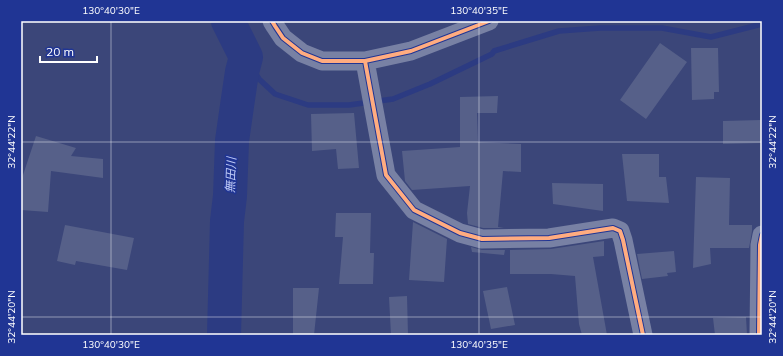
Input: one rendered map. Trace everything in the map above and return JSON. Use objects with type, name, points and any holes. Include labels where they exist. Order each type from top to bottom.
[{"type":"street","points":[[272,21],[283,38],[302,53],[322,61],[365,61],[411,51],[489,21]]},
{"type":"street","points":[[365,61],[386,175],[414,210],[460,233],[482,239],[548,238],[613,228],[620,231],[643,335]]},
{"type":"street","points":[[759,335],[760,245],[762,235]]},
{"type":"building","points":[[660,43],[687,62],[646,119],[620,100]]},
{"type":"building","points":[[691,48],[718,48],[719,92],[714,92],[714,99],[692,100]]},
{"type":"building","points":[[498,96],[497,113],[477,113],[478,142],[521,144],[521,172],[503,171],[498,227],[504,228],[483,228],[468,224],[467,213],[470,186],[412,190],[405,181],[402,151],[460,147],[460,97]]},
{"type":"building","points":[[354,113],[359,168],[338,169],[336,149],[312,151],[311,114]]},
{"type":"building","points":[[761,120],[761,143],[723,144],[723,121]]},
{"type":"building","points":[[36,136],[76,148],[71,156],[103,159],[103,178],[51,171],[48,212],[21,210],[21,181]]},
{"type":"building","points":[[622,154],[659,154],[659,177],[666,177],[669,203],[627,201]]},
{"type":"building","points":[[696,177],[730,178],[729,225],[752,225],[752,231],[749,248],[710,248],[711,264],[693,268]]},
{"type":"building","points":[[552,183],[603,184],[603,211],[553,204]]},
{"type":"building","points":[[336,213],[371,213],[370,253],[374,253],[373,284],[339,284],[343,237],[335,237]]},
{"type":"building","points":[[413,222],[447,239],[444,282],[409,280]]},
{"type":"building","points":[[65,225],[134,238],[127,270],[76,261],[75,265],[57,261]]},
{"type":"building","points":[[604,241],[604,256],[593,257],[607,335],[582,335],[579,324],[575,276],[551,274],[510,274],[510,250],[551,249]]},
{"type":"building","points":[[471,247],[482,250],[505,250],[504,255],[472,252]]},
{"type":"building","points":[[674,251],[676,272],[667,273],[668,276],[642,279],[637,254]]},
{"type":"building","points":[[507,287],[515,325],[491,329],[483,291]]},
{"type":"building","points":[[293,288],[319,288],[314,335],[293,335]]},
{"type":"building","points":[[407,296],[408,335],[391,335],[389,297]]},
{"type":"building","points":[[746,317],[747,335],[715,335],[713,318]]},
{"type":"waterway","name":"無田川","points":[[224,335],[227,221],[230,196],[232,141],[242,72],[246,57],[228,21]]},
{"type":"waterway","points":[[246,57],[259,79],[275,94],[308,105],[349,105],[393,99],[430,84],[492,54],[494,51],[559,31],[600,28],[662,28],[711,37],[762,24]]},
{"type":"cycle path","points":[[272,21],[283,38],[302,53],[322,61],[365,61],[411,51],[489,21]]},
{"type":"cycle path","points":[[365,61],[386,175],[414,210],[460,233],[482,239],[549,238],[613,228],[620,231],[643,335]]},
{"type":"cycle path","points":[[759,335],[760,245],[762,235]]}]
